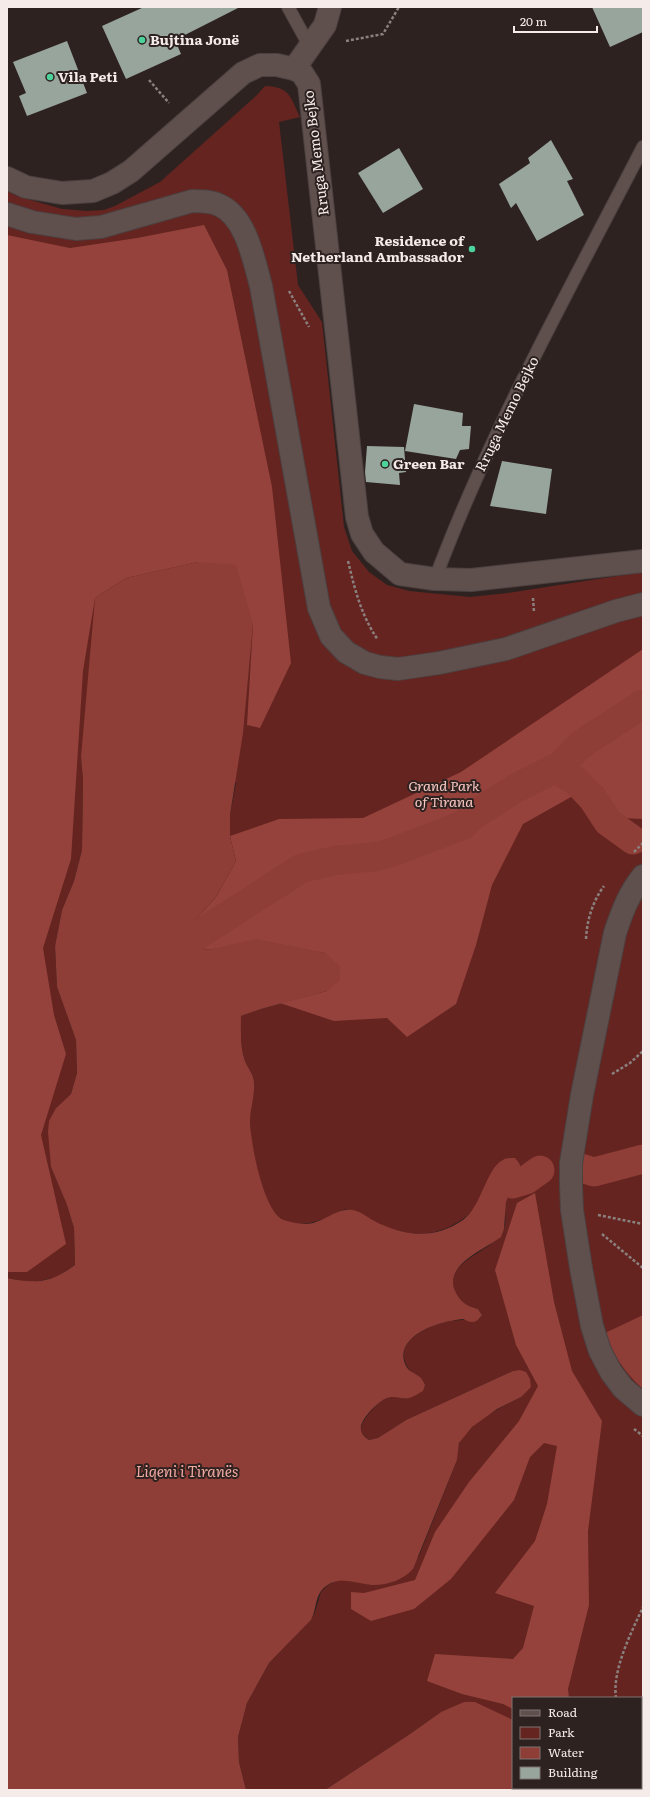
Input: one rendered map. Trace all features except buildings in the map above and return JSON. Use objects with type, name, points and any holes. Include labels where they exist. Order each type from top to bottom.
[{"type":"street","points":[[7,178],[26,187],[62,193],[93,191],[112,183],[131,171],[243,73],[260,66],[276,65],[294,69],[325,25],[330,7]]},
{"type":"street","name":"Rruga Memo Bejko","points":[[294,69],[302,73],[308,84],[358,516],[362,534],[374,552],[400,574],[434,579],[471,580],[643,561]]},
{"type":"street","points":[[7,214],[32,222],[76,229],[101,227],[192,201],[220,205],[233,214],[242,228],[252,252],[261,286],[319,608],[331,636],[346,652],[366,663],[380,667],[398,669],[486,654],[533,641],[616,611],[643,604]]},
{"type":"street","points":[[643,876],[632,891],[623,910],[615,933],[582,1095],[570,1163],[572,1210],[592,1326],[600,1351],[615,1378],[623,1388],[643,1405]]},
{"type":"lane","points":[[288,7],[310,47]]},
{"type":"lane","name":"Rruga Memo Bejko","points":[[434,579],[448,542],[500,423],[643,147]]},
{"type":"path","points":[[338,42],[383,34],[399,7]]},
{"type":"path","points":[[149,80],[186,123]]},
{"type":"path","points":[[529,573],[534,604],[533,641]]},
{"type":"path","points":[[572,1210],[643,1224]]},
{"type":"path","points":[[572,1210],[643,1268]]},
{"type":"path","points":[[616,1697],[614,1687],[624,1651],[643,1607]]},
{"type":"green space","name":"Grand Park of Tirana","points":[[265,86],[280,88],[291,98],[300,117],[279,122],[298,285],[322,322],[344,527],[352,551],[369,572],[387,585],[409,591],[470,597],[508,593],[643,572],[643,1790],[548,1790],[642,1789],[642,1697],[512,1697],[512,1720],[503,1717],[441,1712],[325,1790],[246,1790],[239,1762],[238,1737],[247,1703],[269,1663],[311,1620],[321,1592],[328,1585],[339,1580],[357,1581],[372,1585],[393,1582],[419,1556],[457,1460],[459,1444],[463,1437],[486,1416],[521,1397],[513,1371],[406,1420],[378,1438],[369,1440],[363,1435],[361,1430],[361,1426],[366,1417],[378,1404],[390,1397],[404,1399],[420,1377],[409,1369],[404,1357],[408,1343],[413,1337],[428,1328],[444,1322],[479,1319],[482,1315],[478,1309],[467,1305],[459,1298],[455,1292],[453,1281],[456,1272],[462,1264],[490,1244],[504,1229],[505,1205],[510,1189],[521,1168],[494,1169],[475,1207],[467,1216],[451,1226],[423,1234],[397,1231],[346,1209],[318,1221],[306,1224],[293,1223],[284,1220],[275,1213],[263,1190],[255,1160],[250,1118],[254,1093],[254,1080],[245,1061],[242,1050],[241,1016],[327,991],[193,938],[191,932],[196,919],[216,897],[236,861],[230,836],[230,815],[236,783],[81,757],[83,780],[82,850],[74,881],[62,910],[55,946],[57,987],[76,1040],[77,1073],[71,1094],[56,1108],[51,1167],[67,1205],[74,1228],[75,1265],[56,1277],[31,1283],[7,1278],[7,191],[17,196],[62,209],[87,211],[104,210],[115,206],[160,182],[256,96]]},
{"type":"green space","points":[[204,225],[227,270],[272,487],[291,663],[260,728],[247,725],[253,624],[198,562],[126,578],[95,598],[83,671],[71,859],[43,948],[54,1015],[66,1054],[41,1135],[66,1244],[27,1272],[7,1272],[7,235],[70,248],[137,238]]},
{"type":"green space","points":[[643,649],[643,819],[621,818],[602,787],[571,797],[523,824],[492,885],[476,945],[456,1004],[407,1037],[387,1018],[334,1021],[280,1003],[327,991],[325,953],[307,950],[231,946],[208,950],[196,946],[191,932],[196,919],[216,897],[236,861],[230,836],[279,819],[363,818],[461,772]]},
{"type":"green space","points":[[535,1193],[554,1302],[572,1371],[602,1421],[588,1531],[589,1605],[568,1689],[569,1697],[512,1697],[512,1708],[503,1704],[462,1694],[427,1681],[435,1654],[513,1659],[523,1648],[534,1606],[495,1593],[535,1541],[547,1504],[557,1446],[544,1443],[530,1457],[514,1500],[451,1579],[414,1609],[371,1621],[351,1609],[351,1592],[364,1593],[415,1580],[435,1532],[469,1482],[519,1421],[538,1386],[516,1345],[495,1270],[517,1203]]},
{"type":"green space","points":[[548,1789],[585,1789],[585,1790]]},
{"type":"water","name":"Liqeni i Tiranës","points":[[198,562],[236,565],[253,624],[243,733],[230,815],[230,836],[236,861],[216,897],[196,919],[191,932],[196,946],[208,950],[256,939],[325,953],[340,966],[340,980],[327,991],[241,1016],[242,1050],[245,1061],[254,1080],[254,1093],[250,1117],[251,1132],[264,1191],[277,1214],[284,1220],[292,1222],[304,1224],[312,1223],[337,1212],[353,1210],[380,1224],[403,1232],[423,1234],[433,1233],[453,1226],[463,1220],[475,1206],[497,1164],[506,1159],[515,1158],[521,1168],[506,1202],[504,1229],[501,1237],[460,1265],[455,1273],[453,1281],[455,1291],[459,1298],[467,1305],[478,1309],[482,1315],[474,1322],[460,1319],[434,1326],[416,1335],[409,1341],[405,1348],[403,1357],[407,1368],[420,1377],[423,1381],[425,1385],[423,1391],[409,1398],[392,1397],[385,1399],[373,1408],[366,1417],[361,1426],[361,1430],[363,1435],[369,1440],[378,1438],[406,1420],[513,1371],[520,1370],[526,1372],[530,1379],[531,1387],[521,1397],[497,1409],[472,1427],[459,1443],[457,1460],[413,1569],[405,1576],[394,1582],[371,1585],[338,1581],[326,1586],[319,1594],[311,1620],[269,1663],[247,1703],[238,1737],[239,1762],[246,1790],[7,1790],[7,1278],[27,1281],[50,1279],[75,1265],[74,1228],[67,1205],[51,1167],[48,1132],[49,1121],[56,1108],[71,1094],[77,1073],[76,1040],[57,987],[55,946],[62,910],[74,881],[82,850],[83,780],[81,757],[95,598],[126,578]]},
{"type":"water","points":[[643,1315],[643,1389],[620,1363],[605,1333]]},
{"type":"water","points":[[464,1702],[475,1702],[512,1720],[512,1789],[548,1790],[325,1790],[410,1734],[441,1712]]},
{"type":"waterway","points":[[193,938],[302,868],[338,860],[374,857],[393,852],[463,825],[475,814],[516,788],[560,766],[580,745],[643,704]]},
{"type":"waterway","points":[[556,769],[576,781],[593,799],[608,822],[633,840]]},
{"type":"waterway","points":[[578,1167],[594,1172],[643,1159]]},
{"type":"waterway","points":[[513,1184],[526,1180],[540,1170]]},
{"type":"place","name":"Bujtina Jonë","points":[[142,40]]},
{"type":"place","name":"Vila Peti","points":[[50,77]]},
{"type":"place","name":"Residence of Netherland Ambassador","points":[[472,249]]},
{"type":"place","name":"Green Bar","points":[[385,464]]}]
